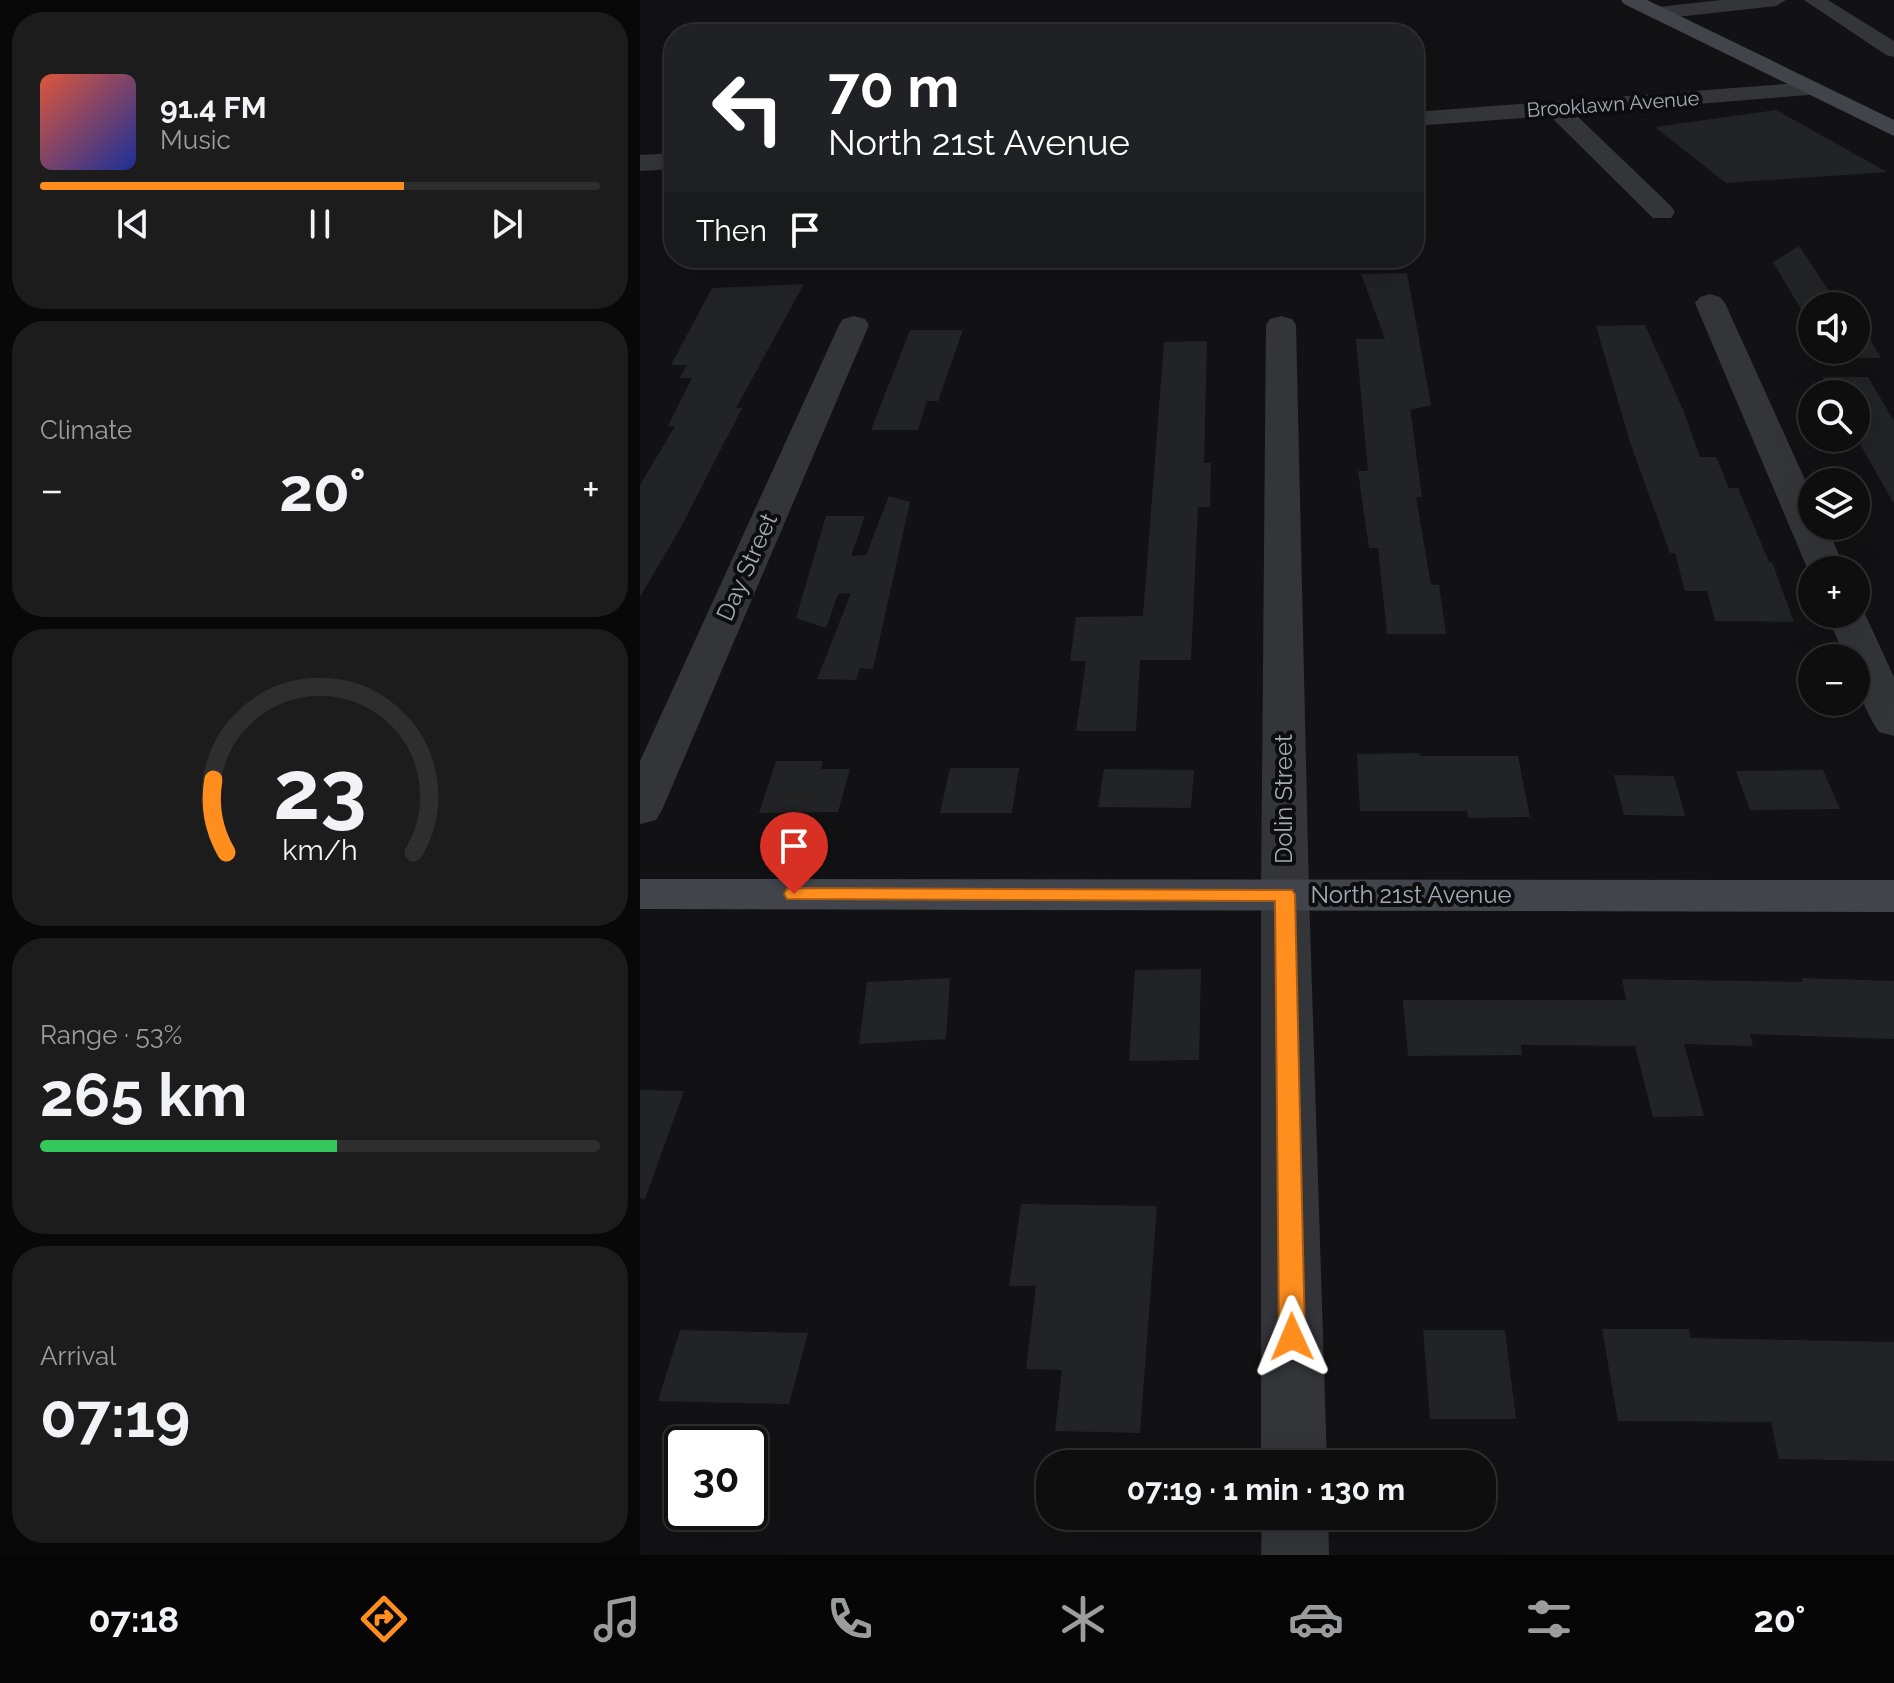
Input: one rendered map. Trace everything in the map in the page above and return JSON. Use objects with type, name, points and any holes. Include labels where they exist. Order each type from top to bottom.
[{"type":"street","points":[[1631,0],[1894,129]]},
{"type":"street","points":[[1658,13],[1776,0]]},
{"type":"street","points":[[1814,0],[1857,30],[1894,50]]},
{"type":"street","name":"Brooklawn Avenue","points":[[1424,118],[1812,89]]},
{"type":"street","points":[[1555,108],[1662,212]]},
{"type":"street","points":[[640,163],[664,162]]},
{"type":"street","points":[[1710,303],[1821,556]]},
{"type":"street","name":"Day Street","points":[[640,810],[854,325]]},
{"type":"street","name":"Dolin Street","points":[[1281,325],[1285,894],[1294,1450]]},
{"type":"street","points":[[1852,628],[1894,723]]},
{"type":"street","name":"North 21st Avenue","points":[[640,894],[1894,896]]},
{"type":"street","points":[[1295,1530],[1295,1555]]},
{"type":"building","points":[[1776,110],[1887,172],[1726,183],[1655,127]]},
{"type":"building","points":[[1799,246],[1830,292],[1798,292],[1798,304],[1773,262]]},
{"type":"building","points":[[1407,273],[1431,405],[1411,410],[1410,407],[1422,497],[1416,497],[1431,585],[1439,585],[1446,634],[1387,634],[1378,548],[1369,548],[1358,471],[1368,471],[1356,339],[1385,339],[1361,274]]},
{"type":"building","points":[[804,284],[736,408],[742,408],[681,527],[640,597],[640,485],[675,426],[668,426],[692,378],[680,378],[687,365],[671,365],[712,288]]},
{"type":"building","points":[[1645,325],[1684,412],[1700,457],[1716,457],[1729,488],[1738,488],[1769,562],[1772,562],[1794,622],[1715,621],[1707,591],[1685,591],[1675,553],[1670,553],[1630,442],[1596,326]]},
{"type":"building","points":[[910,330],[963,330],[938,401],[927,401],[918,430],[871,430]]},
{"type":"building","points":[[1870,339],[1881,358],[1870,358]]},
{"type":"building","points":[[1207,341],[1204,463],[1211,463],[1210,507],[1198,507],[1191,660],[1140,660],[1136,731],[1076,731],[1086,661],[1070,661],[1076,617],[1143,616],[1164,342]]},
{"type":"building","points":[[1822,377],[1868,377],[1870,380],[1824,380]]},
{"type":"building","points":[[1870,380],[1894,421],[1894,504],[1865,452],[1870,452]]},
{"type":"building","points":[[889,496],[910,502],[873,669],[860,668],[856,680],[817,679],[851,593],[838,594],[826,628],[796,618],[826,516],[865,516],[851,556],[866,555]]},
{"type":"building","points":[[1419,753],[1420,756],[1518,756],[1530,817],[1468,818],[1467,811],[1360,811],[1357,754]]},
{"type":"building","points":[[776,761],[823,761],[821,769],[850,769],[838,812],[759,813]]},
{"type":"building","points":[[950,768],[1019,768],[1012,813],[940,813]]},
{"type":"building","points":[[1104,769],[1194,770],[1191,808],[1098,807]]},
{"type":"building","points":[[1823,770],[1840,809],[1750,810],[1736,771]]},
{"type":"building","points":[[1614,775],[1674,776],[1685,816],[1624,815]]},
{"type":"building","points":[[1201,969],[1199,1060],[1129,1061],[1135,970]]},
{"type":"building","points":[[950,978],[946,1039],[859,1044],[867,982]]},
{"type":"building","points":[[1802,978],[1894,981],[1894,1039],[1750,1034],[1753,1046],[1684,1044],[1704,1116],[1653,1117],[1635,1046],[1521,1045],[1522,1055],[1408,1056],[1403,1000],[1626,1000],[1622,979],[1803,982]]},
{"type":"building","points":[[640,1090],[684,1091],[645,1199],[640,1198]]},
{"type":"building","points":[[1021,1204],[1157,1206],[1140,1433],[1055,1431],[1062,1370],[1026,1369],[1036,1286],[1009,1286]]},
{"type":"building","points":[[1602,1329],[1689,1329],[1690,1338],[1894,1342],[1894,1461],[1779,1459],[1771,1422],[1618,1421]]},
{"type":"building","points":[[680,1330],[808,1333],[789,1404],[658,1401]]},
{"type":"building","points":[[1423,1330],[1505,1330],[1516,1419],[1430,1419]]},
{"type":"route","points":[[794,894],[1285,894],[1292,1337]]}]
